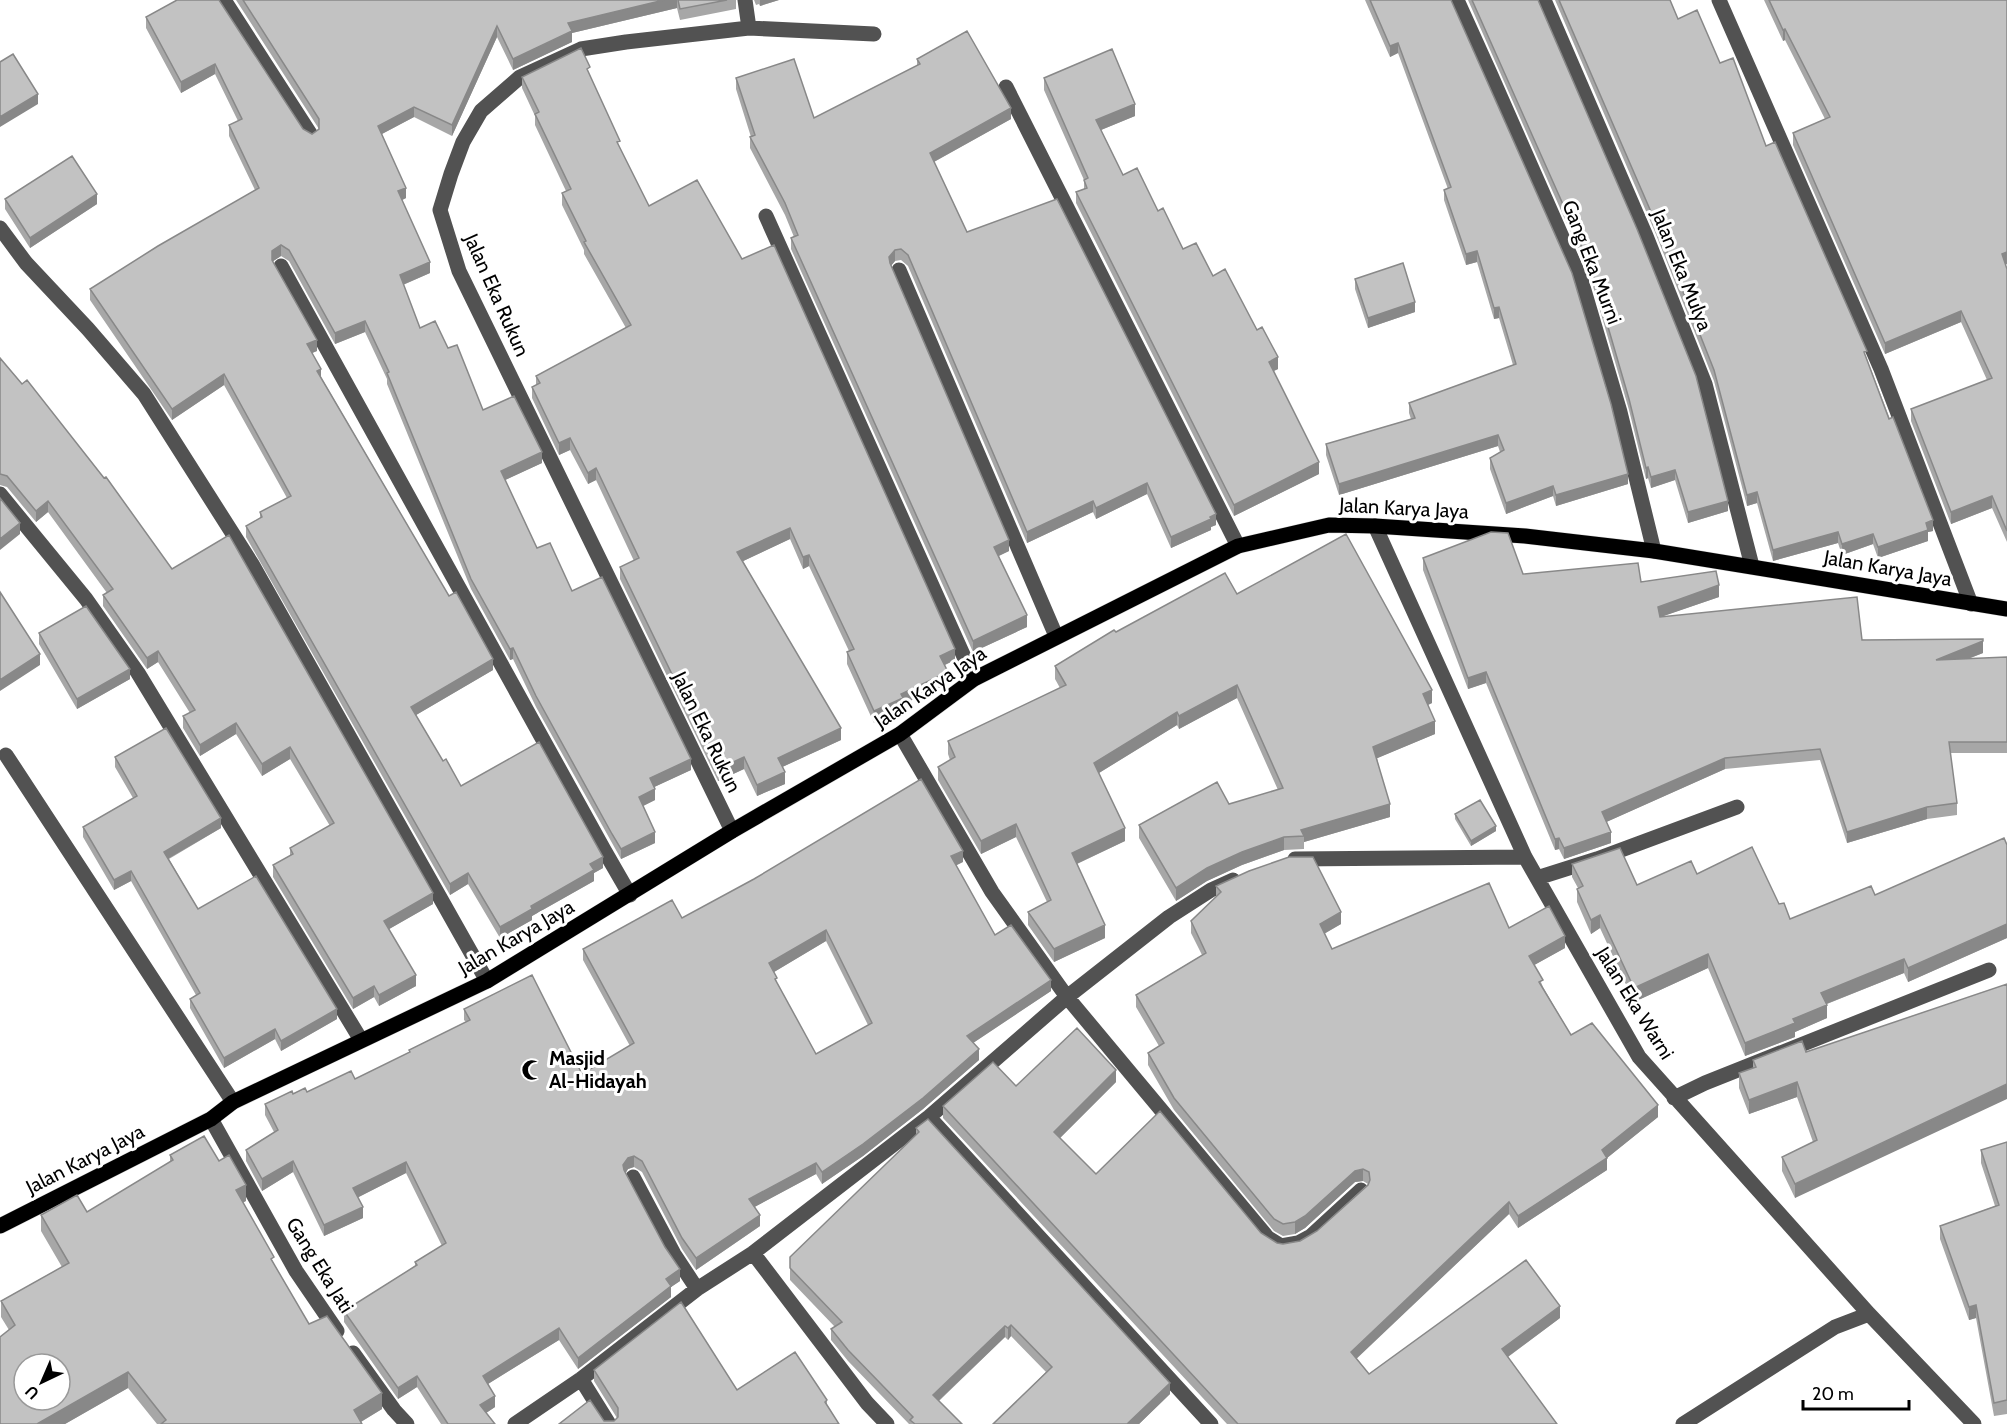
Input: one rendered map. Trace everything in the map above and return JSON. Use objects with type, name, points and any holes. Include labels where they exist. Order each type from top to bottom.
[{"type":"main road","name":"Jalan Karya Jaya","points":[[0,1226],[211,1119],[233,1102],[488,981],[732,831],[900,734],[974,679],[1238,546],[1329,525],[1525,536],[1654,551],[2007,609]]},
{"type":"street","points":[[745,0],[749,28]]},
{"type":"street","name":"Gang Eka Murni","points":[[1456,0],[1581,280],[1620,412],[1654,551]]},
{"type":"street","name":"Jalan Eka Mulya","points":[[1544,0],[1646,236],[1704,384],[1752,566]]},
{"type":"street","points":[[1719,0],[1881,369],[1971,604]]},
{"type":"street","points":[[226,1],[311,135]]},
{"type":"street","name":"Jalan Eka Rukun","points":[[732,831],[459,271],[440,210],[463,142],[482,111],[520,77],[581,49],[749,28],[874,34]]},
{"type":"street","points":[[1006,87],[1238,546]]},
{"type":"street","points":[[766,216],[974,679]]},
{"type":"street","points":[[0,228],[27,263],[144,394],[252,564],[488,981]]},
{"type":"street","points":[[281,266],[630,895]]},
{"type":"street","points":[[899,270],[1056,636]]},
{"type":"street","points":[[0,494],[86,599],[138,673],[361,1040]]},
{"type":"street","name":"Jalan Eka Warni","points":[[1375,526],[1525,857],[1639,1057],[1869,1314],[1974,1424]]},
{"type":"street","points":[[900,734],[992,892],[1067,997],[1268,1238],[1281,1246],[1304,1240],[1361,1190]]},
{"type":"street","points":[[6,755],[233,1102]]},
{"type":"street","points":[[1537,878],[1597,859],[1737,807]]},
{"type":"street","points":[[1276,863],[1287,859],[1525,857]]},
{"type":"street","points":[[514,1424],[581,1379],[697,1289],[753,1253],[929,1117],[1067,997],[1169,917],[1211,890],[1245,874]]},
{"type":"street","points":[[1674,1098],[1705,1083],[1989,970]]},
{"type":"street","points":[[929,1117],[1211,1424]]},
{"type":"street","name":"Gang Eka Jati","points":[[211,1119],[296,1271],[348,1347],[394,1410],[407,1424]]},
{"type":"street","points":[[633,1177],[674,1254],[697,1289]]},
{"type":"street","points":[[753,1253],[867,1403],[887,1424]]},
{"type":"street","points":[[1683,1424],[1835,1327],[1869,1314]]},
{"type":"street","points":[[581,1379],[609,1424]]},
{"type":"building","points":[[177,0],[219,0],[303,129],[312,134],[319,129],[319,119],[243,0],[664,0],[568,23],[572,31],[513,59],[497,26],[452,125],[414,107],[378,126],[406,188],[398,191],[430,262],[400,275],[420,328],[435,321],[448,348],[457,345],[483,410],[514,396],[542,452],[501,471],[537,548],[550,543],[572,591],[602,577],[691,759],[650,778],[655,789],[639,797],[655,832],[621,849],[612,834],[536,696],[513,648],[510,649],[471,579],[387,373],[389,372],[365,321],[335,333],[289,250],[281,245],[272,251],[272,260],[317,340],[307,344],[321,369],[317,371],[449,596],[456,592],[493,659],[411,707],[443,761],[446,759],[461,786],[539,742],[603,857],[590,864],[594,870],[531,906],[532,909],[500,927],[468,873],[450,884],[246,526],[262,517],[260,512],[291,496],[224,374],[172,409],[90,289],[158,246],[259,188],[229,125],[242,119],[215,64],[181,82],[146,17]]},
{"type":"building","points":[[678,0],[727,0],[680,9]]},
{"type":"building","points":[[1370,0],[1451,0],[1572,273],[1611,404],[1628,474],[1556,495],[1553,486],[1506,503],[1490,458],[1504,450],[1498,435],[1339,484],[1326,444],[1415,418],[1409,403],[1516,364],[1499,307],[1494,308],[1477,251],[1466,254],[1444,190],[1451,187],[1398,43],[1390,46]]},
{"type":"building","points":[[1472,0],[1538,0],[1637,229],[1696,376],[1728,501],[1688,512],[1675,470],[1651,477],[1648,467],[1646,468],[1629,399],[1590,265]]},
{"type":"building","points":[[1559,0],[1670,0],[1678,19],[1697,10],[1720,63],[1733,58],[1766,146],[1775,142],[1867,351],[1864,352],[1889,419],[1893,417],[1933,520],[1926,523],[1928,530],[1878,547],[1873,534],[1842,544],[1838,532],[1773,550],[1757,492],[1747,495],[1714,370],[1655,221]]},
{"type":"building","points":[[1769,0],[2007,0],[2007,252],[2002,254],[2007,269],[2007,531],[1992,496],[1951,512],[1911,409],[1992,378],[1961,311],[1885,343],[1793,133],[1830,117]]},
{"type":"building","points":[[967,31],[1011,108],[930,153],[967,232],[1057,199],[1216,514],[1210,517],[1211,519],[1171,537],[1147,483],[1096,508],[1093,501],[1027,532],[908,255],[901,249],[895,250],[889,257],[890,263],[1009,540],[994,547],[1027,615],[973,641],[791,238],[798,235],[785,203],[750,137],[755,135],[736,78],[794,59],[814,118],[920,64],[917,59]]},
{"type":"building","points":[[581,48],[590,67],[587,69],[620,141],[617,142],[649,206],[697,180],[742,259],[774,245],[955,649],[940,656],[948,672],[901,694],[903,698],[874,711],[847,652],[854,649],[809,555],[803,557],[790,528],[737,552],[841,728],[778,758],[785,772],[757,785],[744,757],[718,769],[620,567],[639,558],[596,468],[588,473],[570,438],[559,443],[532,387],[540,383],[536,376],[631,325],[584,242],[586,241],[562,193],[571,189],[535,114],[539,112],[522,77]]},
{"type":"building","points":[[1112,49],[1135,104],[1096,120],[1123,175],[1137,168],[1158,211],[1163,208],[1183,249],[1196,243],[1213,276],[1225,269],[1257,330],[1262,327],[1278,357],[1269,362],[1319,462],[1234,505],[1076,192],[1087,188],[1084,180],[1088,178],[1044,78]]},
{"type":"building","points":[[13,54],[38,94],[0,117],[0,62]]},
{"type":"building","points":[[72,156],[97,194],[30,238],[5,199]]},
{"type":"building","points":[[1403,263],[1415,302],[1368,318],[1355,279]]},
{"type":"building","points":[[0,358],[22,384],[27,380],[104,478],[106,477],[172,569],[229,535],[433,893],[384,921],[416,975],[379,995],[374,986],[353,998],[273,865],[293,854],[290,848],[334,823],[290,747],[262,764],[236,723],[200,745],[183,716],[195,710],[158,651],[147,658],[103,595],[113,589],[48,501],[36,511],[7,476],[0,474]]},
{"type":"building","points":[[0,498],[20,523],[0,539]]},
{"type":"building","points":[[1491,532],[1508,533],[1523,574],[1638,563],[1641,582],[1716,571],[1719,585],[1658,607],[1660,617],[1857,597],[1862,640],[1983,639],[1983,641],[1936,660],[2007,657],[2007,742],[1949,742],[1957,803],[1927,807],[1847,832],[1820,749],[1725,758],[1602,812],[1611,832],[1564,848],[1559,838],[1555,839],[1486,672],[1468,678],[1423,558]]},
{"type":"building","points":[[1346,534],[1432,690],[1423,694],[1435,721],[1373,747],[1390,804],[1301,830],[1304,836],[1284,837],[1242,852],[1207,868],[1176,888],[1139,825],[1217,782],[1229,804],[1283,788],[1237,685],[1179,716],[1177,712],[1094,763],[1125,828],[1072,853],[1105,925],[1054,949],[1028,912],[1051,900],[1016,824],[981,841],[938,767],[955,757],[948,741],[1066,685],[1055,666],[1114,630],[1116,632],[1225,573],[1237,594]]},
{"type":"building","points":[[0,592],[40,654],[0,680]]},
{"type":"building","points":[[86,606],[130,669],[77,699],[39,633]]},
{"type":"building","points":[[166,728],[221,818],[164,852],[198,909],[256,876],[337,1009],[281,1041],[275,1029],[224,1058],[190,999],[200,993],[131,871],[114,880],[83,827],[137,796],[115,757]]},
{"type":"building","points":[[921,779],[963,851],[951,856],[995,935],[1011,925],[1051,980],[967,1036],[979,1049],[923,1098],[822,1172],[816,1163],[749,1199],[760,1215],[696,1258],[682,1238],[642,1161],[634,1156],[628,1158],[623,1165],[624,1170],[665,1247],[680,1269],[666,1279],[671,1286],[578,1358],[559,1328],[483,1376],[495,1396],[480,1405],[495,1424],[448,1424],[417,1376],[398,1388],[344,1311],[417,1265],[415,1262],[446,1243],[406,1162],[353,1188],[363,1207],[324,1225],[293,1161],[262,1179],[246,1150],[278,1130],[265,1104],[292,1091],[293,1094],[305,1088],[307,1092],[351,1071],[355,1079],[470,1020],[464,1009],[532,975],[582,1074],[634,1043],[583,949],[672,900],[682,918],[754,879]],"holes":[[[826,930],[872,1023],[816,1054],[775,979],[777,978],[769,963]]]},
{"type":"building","points":[[1480,800],[1496,826],[1471,841],[1455,814]]},
{"type":"building","points":[[2004,838],[2007,845],[2007,924],[1908,968],[1904,959],[1821,993],[1827,1005],[1793,1019],[1795,1023],[1745,1043],[1708,954],[1634,988],[1600,915],[1591,920],[1577,889],[1583,886],[1572,864],[1620,848],[1637,885],[1691,861],[1697,874],[1752,847],[1779,904],[1784,903],[1790,919],[1871,886],[1875,895]]},
{"type":"building","points":[[1289,857],[1313,857],[1341,912],[1320,924],[1332,949],[1489,883],[1509,928],[1549,906],[1565,936],[1529,956],[1543,980],[1539,982],[1571,1035],[1592,1023],[1658,1105],[1602,1150],[1607,1158],[1518,1216],[1509,1202],[1351,1352],[1369,1374],[1526,1260],[1560,1306],[1502,1349],[1557,1424],[1238,1424],[943,1106],[993,1062],[1016,1086],[1077,1028],[1116,1070],[1054,1132],[1096,1174],[1160,1111],[1261,1233],[1283,1244],[1300,1241],[1317,1231],[1368,1185],[1369,1172],[1363,1169],[1355,1171],[1305,1216],[1295,1222],[1283,1224],[1274,1219],[1174,1098],[1148,1053],[1164,1043],[1136,995],[1206,953],[1191,921],[1221,892],[1216,886]]},
{"type":"building","points":[[2007,984],[2007,1084],[1795,1184],[1782,1157],[1817,1140],[1797,1082],[1749,1100],[1739,1073],[1756,1067],[1753,1060],[1802,1041],[1806,1052]]},
{"type":"building","points":[[928,1119],[1170,1383],[1127,1424],[993,1424],[1052,1367],[1011,1325],[1008,1328],[1005,1326],[933,1395],[962,1424],[915,1424],[910,1420],[913,1417],[848,1350],[831,1329],[842,1322],[790,1268],[790,1257],[919,1132],[916,1128]]},
{"type":"building","points":[[204,1136],[219,1161],[229,1155],[246,1185],[236,1190],[274,1257],[271,1259],[309,1324],[327,1316],[382,1393],[354,1410],[362,1424],[161,1424],[166,1420],[128,1372],[72,1404],[72,1352],[12,1352],[12,1412],[58,1412],[37,1424],[0,1424],[0,1337],[15,1325],[1,1301],[69,1263],[41,1215],[77,1195],[87,1212],[173,1160],[170,1155]]},
{"type":"building","points":[[2007,1142],[2007,1400],[1994,1403],[1976,1305],[1969,1307],[1940,1226],[1999,1205],[1981,1150]]},
{"type":"building","points":[[681,1302],[737,1390],[795,1352],[827,1400],[825,1402],[839,1424],[559,1424],[590,1400],[604,1421],[614,1421],[618,1417],[618,1408],[594,1370]]},
{"type":"place","name":"Masjid Al-Hidayah","points":[[532,1070]]}]
